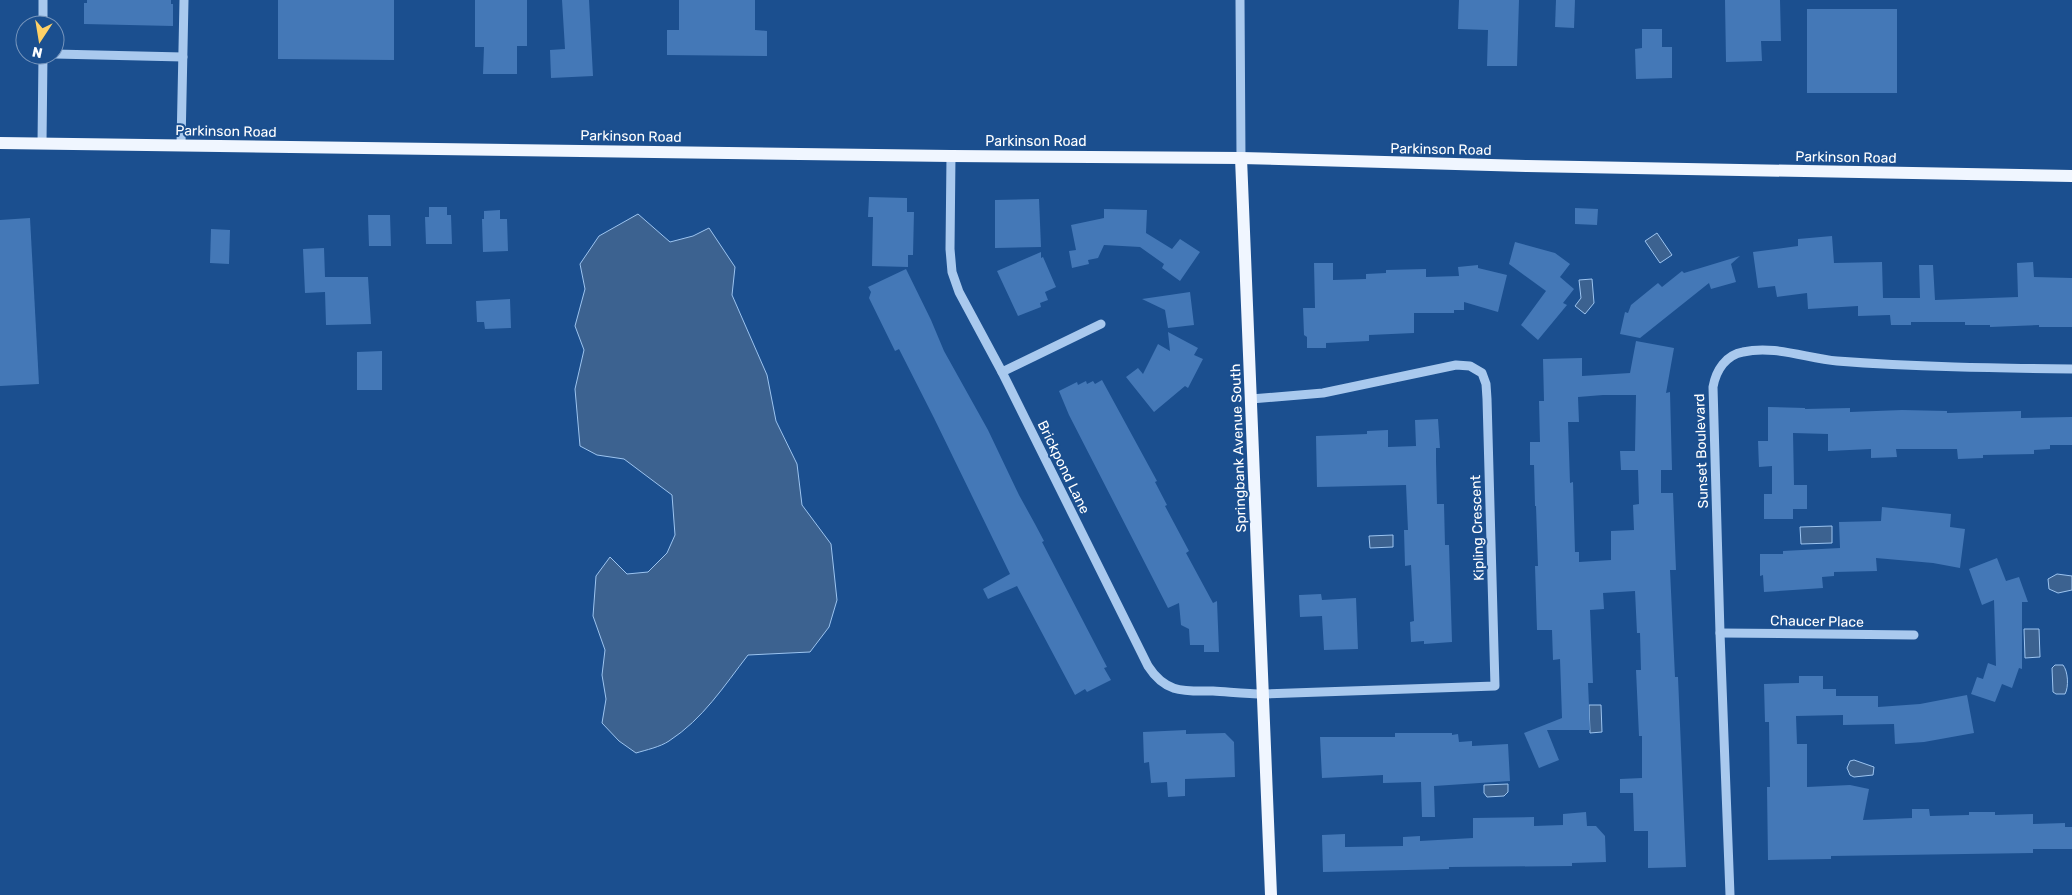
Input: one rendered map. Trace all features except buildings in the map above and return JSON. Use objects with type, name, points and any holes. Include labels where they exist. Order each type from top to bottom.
[{"type":"main road","name":"Parkinson Road","points":[[0,143],[951,156],[1241,158],[1527,166],[2072,176]]},
{"type":"main road","name":"Springbank Avenue South","points":[[1241,158],[1271,895]]},
{"type":"street","points":[[43,0],[43,15]]},
{"type":"street","points":[[181,145],[184,0]]},
{"type":"street","name":"Springbank Avenue South","points":[[1240,0],[1241,158]]},
{"type":"street","points":[[65,54],[183,57]]},
{"type":"street","points":[[42,143],[43,65]]},
{"type":"street","name":"Brickpond Lane","points":[[951,156],[950,243],[952,272],[961,297],[1002,372],[1150,669],[1172,688],[1187,692],[1264,694]]},
{"type":"street","points":[[1002,372],[1101,324]]},
{"type":"street","name":"Sunset Boulevard","points":[[1730,895],[1720,633],[1713,386],[1715,375],[1730,357],[1742,352],[1761,350],[1834,361],[1906,366],[2072,369]]},
{"type":"street","name":"Kipling Crescent","points":[[1251,399],[1323,393],[1456,365],[1470,366],[1482,373],[1486,384],[1487,399],[1496,686],[1264,694]]},
{"type":"street","name":"Chaucer Place","points":[[1720,633],[1914,635]]},
{"type":"water","points":[[638,214],[670,242],[693,236],[709,228],[735,267],[732,295],[767,375],[776,421],[797,464],[802,505],[831,544],[837,600],[829,627],[810,652],[748,655],[692,723],[665,743],[636,753],[619,741],[602,723],[606,699],[602,675],[605,650],[593,616],[596,576],[610,557],[627,574],[648,572],[667,553],[675,535],[672,495],[624,459],[597,455],[580,446],[575,389],[584,350],[575,326],[585,289],[580,264],[599,236]]},
{"type":"water","points":[[1657,233],[1672,255],[1660,263],[1645,241]]},
{"type":"water","points":[[1592,279],[1594,303],[1585,314],[1575,306],[1581,298],[1579,280]]},
{"type":"water","points":[[1832,526],[1832,543],[1801,544],[1800,527]]},
{"type":"water","points":[[1393,535],[1393,547],[1370,548],[1369,536]]},
{"type":"water","points":[[2057,574],[2072,576],[2072,590],[2058,593],[2049,589],[2048,579]]},
{"type":"water","points":[[2024,629],[2039,629],[2040,657],[2025,658]]},
{"type":"water","points":[[2055,665],[2063,665],[2066,671],[2067,683],[2065,694],[2053,692],[2052,668]]},
{"type":"water","points":[[1589,705],[1601,705],[1602,732],[1590,733]]},
{"type":"water","points":[[1854,760],[1874,767],[1873,775],[1854,777],[1850,775],[1847,768],[1850,761]]},
{"type":"water","points":[[1508,784],[1508,792],[1504,796],[1487,797],[1484,793],[1484,785]]}]
